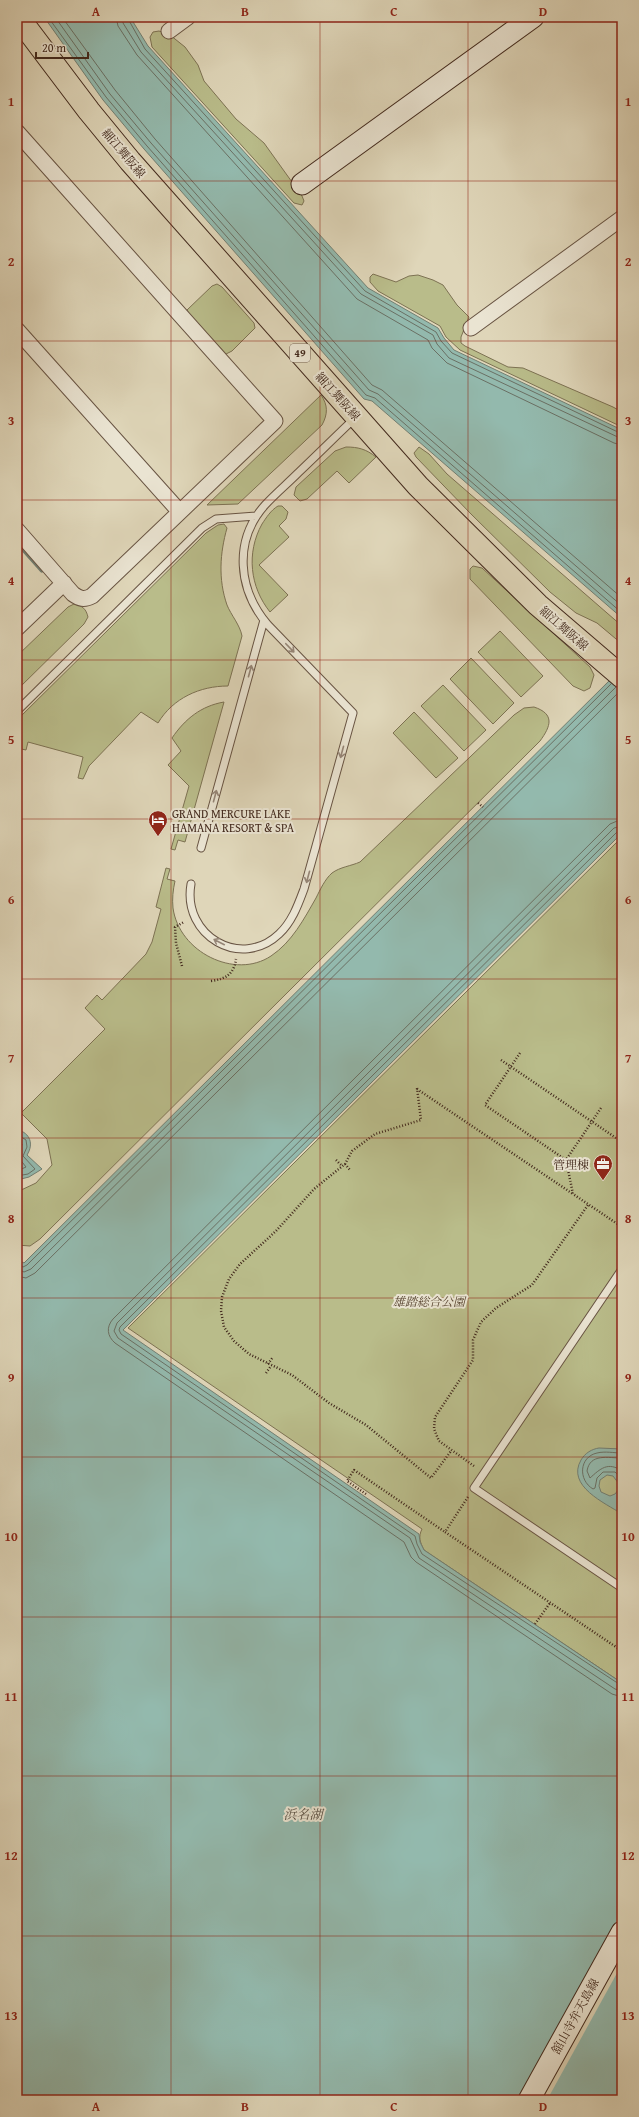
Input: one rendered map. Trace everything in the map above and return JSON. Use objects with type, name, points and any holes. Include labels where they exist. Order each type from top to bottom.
[{"type":"main road","name":"細江舞阪線","points":[[18,17],[89,111],[130,160],[418,486],[538,605],[615,671]]},
{"type":"street","points":[[169,31],[188,17]]},
{"type":"street","points":[[302,184],[532,17]]},
{"type":"street","points":[[17,132],[276,421],[179,511],[92,596],[86,599],[79,598],[17,530]]},
{"type":"street","points":[[471,328],[622,218]]},
{"type":"street","points":[[17,330],[179,511]]},
{"type":"street","points":[[17,628],[64,583]]},
{"type":"street","name":"舘山寺弁天島線","points":[[529,2100],[622,1932]]},
{"type":"lane","points":[[191,884],[190,906],[194,918],[200,928],[220,944],[232,947],[251,948],[268,942],[278,935],[293,915],[304,889],[353,713],[264,620],[249,596],[243,569],[245,542],[256,516],[264,505],[356,417]]},
{"type":"lane","points":[[17,711],[202,528],[216,519],[256,516]]},
{"type":"lane","points":[[201,848],[264,620]]},
{"type":"lane","points":[[622,1270],[474,1488],[622,1588]]},
{"type":"path","points":[[478,803],[483,807]]},
{"type":"path","points":[[182,966],[176,943],[175,927],[184,922]]},
{"type":"path","points":[[211,981],[220,980],[231,974],[235,968],[236,958]]},
{"type":"path","points":[[520,1053],[485,1105],[566,1160],[573,1194]]},
{"type":"path","points":[[501,1060],[622,1142]]},
{"type":"path","points":[[451,1451],[431,1478],[366,1425],[329,1403],[292,1375],[249,1354],[234,1342],[224,1327],[221,1311],[222,1297],[228,1279],[240,1264],[276,1231],[314,1189],[343,1165],[352,1151],[375,1134],[420,1120],[417,1088],[622,1227]]},
{"type":"path","points":[[566,1160],[602,1108]]},
{"type":"path","points":[[336,1160],[350,1170]]},
{"type":"path","points":[[484,1473],[439,1441],[434,1429],[436,1417],[473,1360],[473,1340],[476,1331],[488,1314],[535,1282],[588,1204]]},
{"type":"path","points":[[266,1373],[273,1357]]},
{"type":"path","points":[[366,1494],[347,1481],[354,1470],[622,1652]]},
{"type":"path","points":[[445,1532],[474,1488]]},
{"type":"path","points":[[535,1624],[550,1603]]},
{"type":"green space","points":[[159,31],[170,35],[185,47],[198,65],[204,81],[236,119],[264,143],[302,196],[304,201],[302,205],[294,203],[152,47],[150,37],[153,32]]},
{"type":"green space","points":[[373,274],[396,282],[409,276],[418,275],[443,285],[457,305],[469,317],[461,337],[461,343],[508,367],[523,368],[613,407],[622,412],[622,427],[460,350],[446,337],[440,326],[378,291],[370,282],[370,277]]},
{"type":"green space","points":[[217,284],[222,287],[254,323],[255,328],[232,351],[226,354],[187,310],[212,286]]},
{"type":"green space","points":[[321,395],[326,406],[325,417],[322,425],[238,504],[207,505]]},
{"type":"green space","points":[[346,447],[362,449],[376,457],[349,483],[337,471],[307,499],[300,501],[294,495],[296,487],[335,451]]},
{"type":"green space","points":[[419,447],[429,454],[447,474],[622,626],[622,644],[597,623],[576,613],[550,592],[416,457],[414,453]]},
{"type":"green space","points":[[278,506],[282,506],[288,512],[286,519],[279,526],[289,537],[259,565],[288,595],[270,612],[263,602],[254,581],[252,558],[257,535],[262,524],[271,512]]},
{"type":"green space","points":[[224,524],[227,528],[221,566],[222,586],[227,605],[242,636],[228,686],[207,688],[188,695],[171,707],[158,723],[141,712],[89,766],[83,779],[78,778],[83,757],[28,742],[26,750],[17,748],[17,720],[206,533],[218,525]]},
{"type":"green space","points":[[473,566],[482,568],[590,667],[594,675],[590,688],[584,691],[573,686],[470,579],[470,569]]},
{"type":"green space","points":[[74,604],[84,608],[86,612],[88,617],[84,624],[17,690],[17,656],[68,607]]},
{"type":"green space","points":[[500,631],[543,676],[521,697],[478,652]]},
{"type":"green space","points":[[471,658],[514,703],[493,724],[450,679]]},
{"type":"green space","points":[[443,685],[486,730],[464,751],[421,706]]},
{"type":"green space","points":[[224,702],[185,842],[178,840],[175,850],[171,849],[189,786],[168,765],[181,751],[172,738],[182,725],[194,714],[208,707]]},
{"type":"green space","points":[[534,707],[545,713],[549,721],[547,730],[540,741],[40,1239],[30,1246],[17,1245],[17,1192],[36,1183],[52,1165],[47,1139],[21,1113],[105,1029],[85,1008],[97,995],[102,1000],[146,954],[152,942],[161,909],[156,907],[166,868],[170,869],[167,879],[175,881],[173,908],[177,924],[197,949],[211,958],[226,963],[241,965],[257,963],[271,956],[285,944],[297,930],[329,875],[338,869],[360,862],[514,715],[524,708]]},
{"type":"green space","points":[[414,712],[458,758],[436,778],[393,733]]},
{"type":"green space","name":"雄踏総合公園","points":[[622,837],[622,1683],[424,1550],[420,1540],[422,1529],[128,1328]]},
{"type":"water","points":[[44,17],[130,17],[148,46],[368,288],[438,328],[454,350],[622,430],[622,618],[372,401],[364,399],[144,149],[103,100]]},
{"type":"water","name":"浜名湖","points":[[622,668],[622,833],[123,1330],[419,1534],[420,1542],[424,1550],[622,1683],[622,2100],[17,2100],[17,1259],[24,1263]]},
{"type":"water","points":[[18,1130],[22,1131],[28,1136],[30,1140],[30,1147],[27,1155],[42,1169],[29,1177],[17,1180]]},
{"type":"water","points":[[599,1448],[622,1449],[622,1484],[619,1484],[613,1476],[607,1475],[600,1480],[599,1486],[601,1492],[610,1496],[615,1494],[619,1489],[622,1489],[622,1514],[590,1493],[583,1486],[579,1478],[578,1469],[581,1460],[589,1452]]},
{"type":"pier","points":[[622,1911],[622,1964],[547,2100],[517,2100]]},
{"type":"waterway","points":[[17,542],[42,570]]},
{"type":"place","name":"GRAND MERCURE LAKE HAMANA RESORT & SPA","points":[[158,837]]},
{"type":"place","name":"管理棟","points":[[603,1181]]}]
